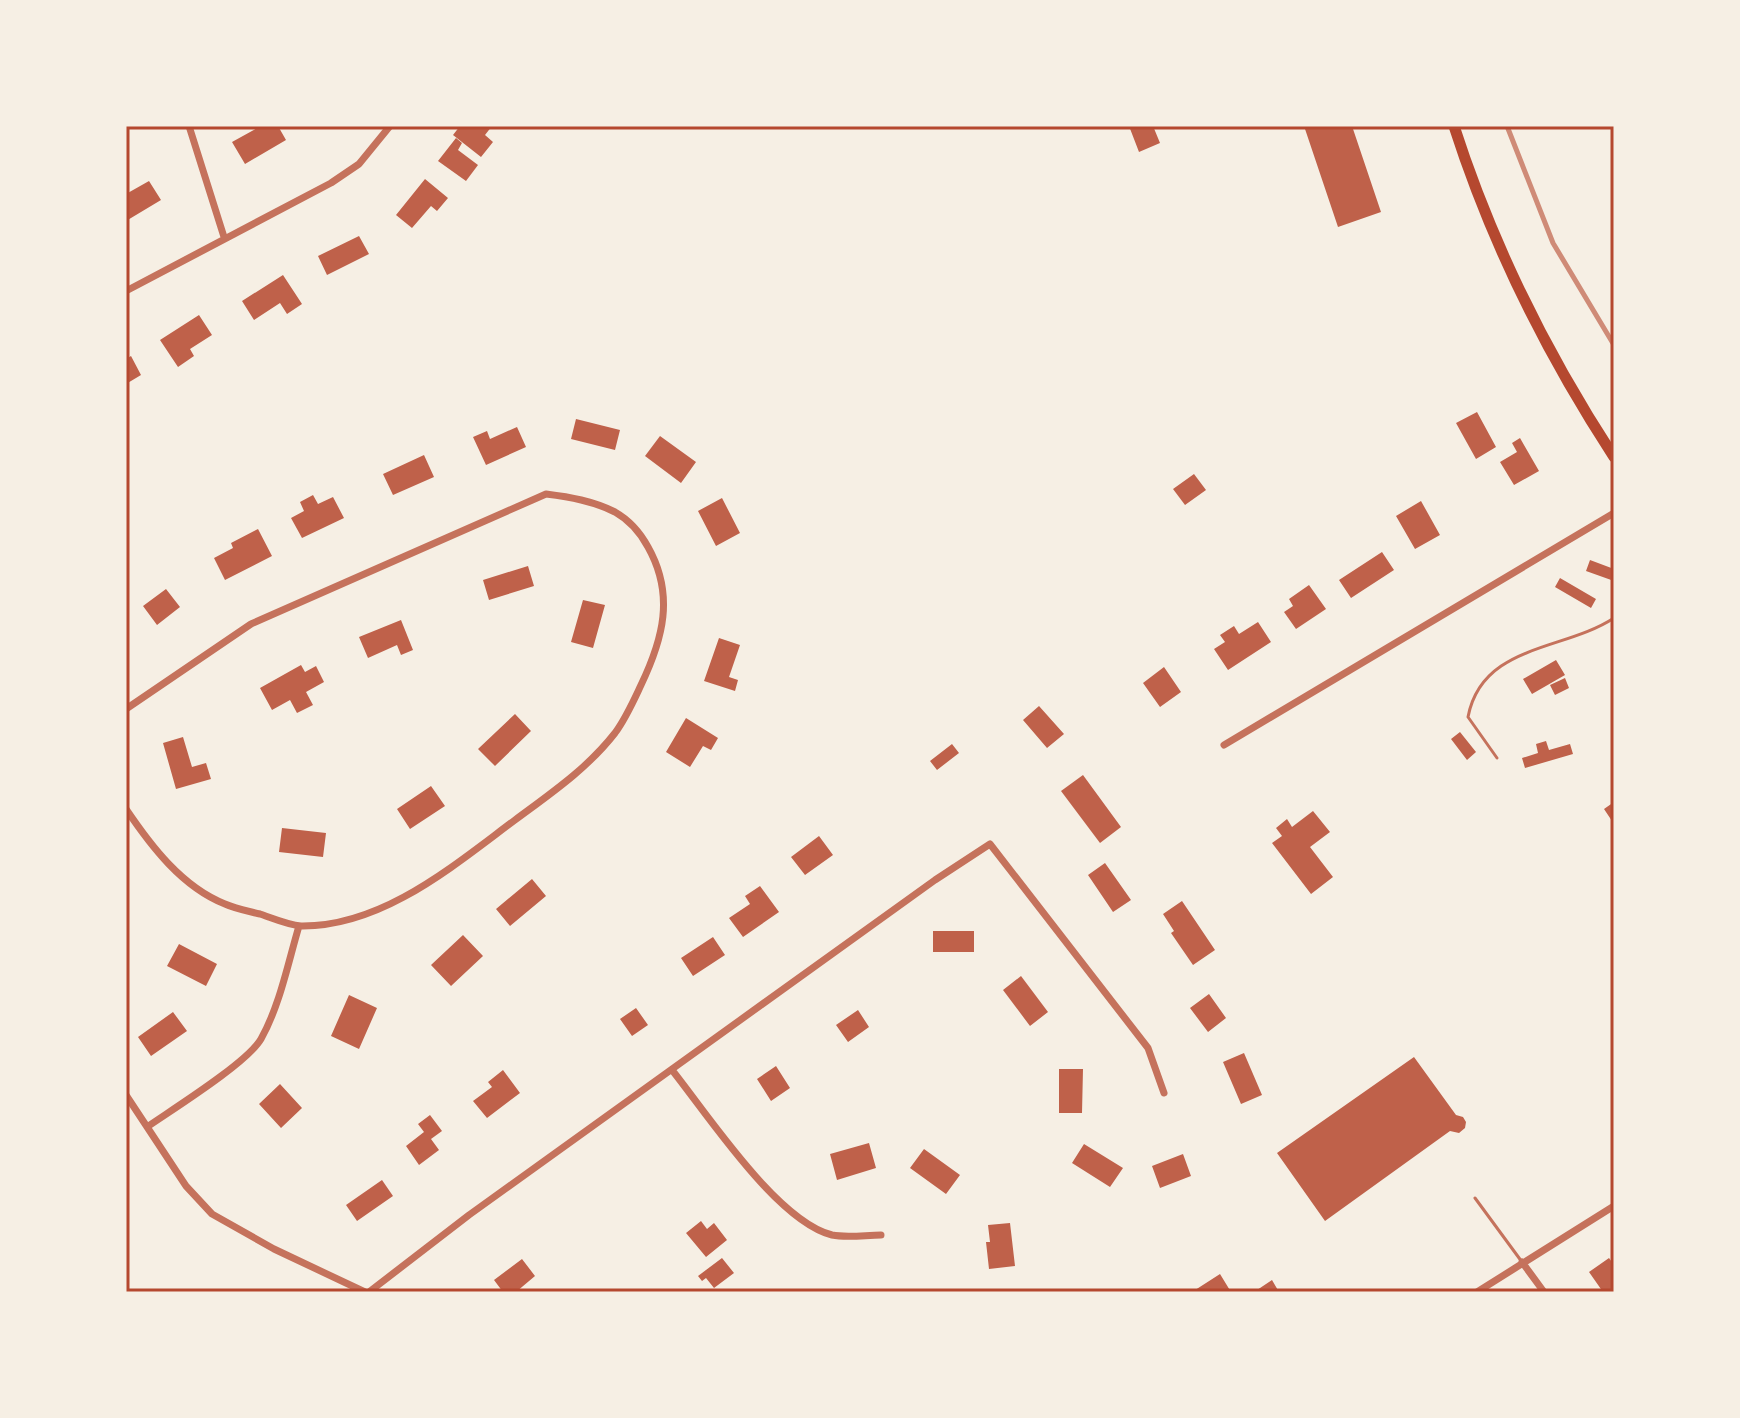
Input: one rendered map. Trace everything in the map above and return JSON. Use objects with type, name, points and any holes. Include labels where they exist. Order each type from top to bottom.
[{"type":"main road","points":[[1454,126],[1495,238],[1524,302],[1572,392],[1614,457]]},
{"type":"street","points":[[189,126],[224,237]]},
{"type":"street","points":[[126,291],[331,183],[359,164],[390,126]]},
{"type":"street","points":[[126,709],[251,624],[546,494],[584,499],[618,514],[642,536],[657,563],[665,609],[658,649],[628,714],[614,734],[578,773],[422,887],[376,909],[345,920],[299,926],[224,904],[189,883],[168,863],[126,809]]},
{"type":"street","points":[[1224,745],[1614,513]]},
{"type":"street","points":[[126,1095],[186,1186],[212,1214],[287,1256],[367,1292],[469,1215],[935,880],[990,844],[1148,1048],[1164,1093]]},
{"type":"street","points":[[147,1127],[241,1060],[260,1041],[299,926]]},
{"type":"street","points":[[672,1070],[777,1202],[811,1226],[834,1235],[881,1235]]},
{"type":"street","points":[[1477,1292],[1614,1206]]},
{"type":"street","points":[[1522,1262],[1544,1292]]},
{"type":"lane","points":[[1497,758],[1468,717],[1471,703],[1481,685],[1495,669],[1512,659],[1614,618]]},
{"type":"lane","points":[[1475,1198],[1522,1262]]},
{"type":"building","points":[[261,126],[278,126],[286,140],[245,164],[232,142]]},
{"type":"building","points":[[460,126],[492,126],[485,135],[493,142],[481,157],[453,135]]},
{"type":"building","points":[[1129,126],[1153,126],[1160,143],[1139,152]]},
{"type":"building","points":[[1304,126],[1352,126],[1381,212],[1338,227]]},
{"type":"building","points":[[456,138],[462,143],[458,150],[478,165],[466,181],[438,161]]},
{"type":"building","points":[[425,179],[448,198],[437,211],[431,206],[412,228],[396,215]]},
{"type":"building","points":[[149,181],[161,200],[126,221],[126,194]]},
{"type":"building","points":[[359,236],[369,254],[327,275],[318,256]]},
{"type":"building","points":[[283,275],[302,304],[287,314],[280,303],[254,320],[242,301]]},
{"type":"building","points":[[199,315],[212,335],[190,349],[194,356],[178,367],[160,340]]},
{"type":"building","points":[[131,356],[141,375],[126,384],[126,359]]},
{"type":"building","points":[[1477,412],[1496,447],[1476,459],[1456,423]]},
{"type":"building","points":[[576,419],[620,430],[615,450],[571,439]]},
{"type":"building","points":[[517,427],[526,447],[486,465],[473,437],[487,431],[490,439]]},
{"type":"building","points":[[660,436],[696,462],[681,483],[645,456]]},
{"type":"building","points":[[1520,438],[1539,471],[1514,485],[1500,462],[1517,452],[1512,443]]},
{"type":"building","points":[[424,455],[434,477],[393,495],[383,474]]},
{"type":"building","points":[[1194,474],[1206,490],[1185,505],[1173,489]]},
{"type":"building","points":[[313,495],[318,504],[333,497],[344,518],[302,538],[291,518],[304,511],[300,502]]},
{"type":"building","points":[[722,498],[740,533],[716,546],[698,511]]},
{"type":"building","points":[[1421,501],[1440,535],[1415,549],[1396,516]]},
{"type":"building","points":[[258,529],[272,556],[225,580],[214,558],[233,548],[231,543]]},
{"type":"building","points":[[1382,552],[1394,570],[1351,598],[1339,580]]},
{"type":"building","points":[[1590,560],[1614,569],[1614,581],[1586,571]]},
{"type":"building","points":[[528,566],[534,586],[489,600],[483,580]]},
{"type":"building","points":[[1560,578],[1596,599],[1591,608],[1555,587]]},
{"type":"building","points":[[1309,585],[1326,609],[1296,629],[1284,612],[1293,606],[1289,599]]},
{"type":"building","points":[[166,589],[180,607],[157,625],[143,606]]},
{"type":"building","points":[[583,600],[605,605],[593,648],[571,642]]},
{"type":"building","points":[[401,620],[413,650],[401,655],[397,645],[368,658],[359,637]]},
{"type":"building","points":[[1258,622],[1271,642],[1228,670],[1214,649],[1225,642],[1220,635],[1234,626],[1239,634]]},
{"type":"building","points":[[719,638],[740,645],[729,677],[738,680],[735,691],[704,681]]},
{"type":"building","points":[[1556,660],[1565,675],[1532,694],[1523,679]]},
{"type":"building","points":[[301,665],[305,672],[316,666],[324,682],[306,692],[313,705],[297,713],[290,700],[272,710],[260,688]]},
{"type":"building","points":[[1164,667],[1181,692],[1160,707],[1143,683]]},
{"type":"building","points":[[1565,678],[1569,688],[1555,695],[1550,685]]},
{"type":"building","points":[[1039,706],[1064,734],[1047,748],[1023,720]]},
{"type":"building","points":[[515,714],[531,731],[495,766],[478,749]]},
{"type":"building","points":[[686,718],[718,738],[711,750],[703,746],[690,767],[666,752]]},
{"type":"building","points":[[1460,732],[1476,752],[1467,760],[1451,739]]},
{"type":"building","points":[[183,737],[192,767],[206,763],[211,779],[176,789],[163,743]]},
{"type":"building","points":[[1546,741],[1549,750],[1570,744],[1573,754],[1525,768],[1522,758],[1538,753],[1536,744]]},
{"type":"building","points":[[952,744],[959,753],[937,770],[930,761]]},
{"type":"building","points":[[1083,775],[1121,827],[1100,843],[1061,791]]},
{"type":"building","points":[[431,786],[445,806],[410,829],[397,809]]},
{"type":"building","points":[[1614,802],[1614,824],[1604,809]]},
{"type":"building","points":[[1313,811],[1330,832],[1310,847],[1333,877],[1311,894],[1272,843],[1282,836],[1276,828],[1287,819],[1292,827]]},
{"type":"building","points":[[282,828],[326,833],[323,857],[279,852]]},
{"type":"building","points":[[819,836],[833,855],[805,875],[791,857]]},
{"type":"building","points":[[1105,863],[1131,900],[1113,912],[1088,875]]},
{"type":"building","points":[[532,879],[546,896],[510,926],[496,909]]},
{"type":"building","points":[[760,886],[779,912],[743,937],[729,918],[750,904],[745,896]]},
{"type":"building","points":[[1182,901],[1215,950],[1193,965],[1171,933],[1174,931],[1163,914]]},
{"type":"building","points":[[933,931],[974,931],[974,952],[933,952]]},
{"type":"building","points":[[463,935],[483,956],[451,986],[431,965]]},
{"type":"building","points":[[713,937],[725,955],[693,976],[681,958]]},
{"type":"building","points":[[179,944],[217,964],[206,986],[167,966]]},
{"type":"building","points":[[1021,976],[1048,1012],[1030,1026],[1003,990]]},
{"type":"building","points":[[1209,994],[1226,1018],[1208,1032],[1190,1008]]},
{"type":"building","points":[[349,995],[377,1008],[359,1049],[331,1036]]},
{"type":"building","points":[[636,1008],[648,1025],[632,1036],[620,1019]]},
{"type":"building","points":[[858,1010],[869,1027],[848,1042],[836,1025]]},
{"type":"building","points":[[173,1012],[187,1031],[151,1056],[138,1037]]},
{"type":"building","points":[[1244,1053],[1262,1095],[1241,1104],[1223,1062]]},
{"type":"building","points":[[1414,1057],[1456,1115],[1463,1117],[1465,1128],[1459,1133],[1450,1131],[1325,1221],[1277,1153]]},
{"type":"building","points":[[776,1066],[790,1088],[771,1101],[757,1079]]},
{"type":"building","points":[[1059,1069],[1083,1069],[1082,1113],[1059,1113]]},
{"type":"building","points":[[503,1070],[520,1093],[487,1118],[473,1101],[492,1087],[488,1082]]},
{"type":"building","points":[[280,1084],[302,1108],[281,1128],[259,1104]]},
{"type":"building","points":[[430,1115],[442,1131],[431,1139],[439,1150],[419,1165],[406,1146],[424,1132],[418,1124]]},
{"type":"building","points":[[869,1143],[876,1168],[837,1180],[830,1154]]},
{"type":"building","points":[[1084,1144],[1123,1168],[1110,1187],[1072,1163]]},
{"type":"building","points":[[924,1149],[960,1175],[946,1194],[910,1168]]},
{"type":"building","points":[[1183,1154],[1191,1176],[1160,1188],[1152,1166]]},
{"type":"building","points":[[382,1180],[393,1196],[357,1221],[346,1205]]},
{"type":"building","points":[[701,1221],[707,1229],[714,1223],[727,1240],[706,1257],[686,1233]]},
{"type":"building","points":[[1010,1223],[1015,1266],[989,1269],[988,1225]]},
{"type":"building","points":[[722,1258],[734,1273],[714,1288],[706,1278],[702,1281],[698,1276]]},
{"type":"building","points":[[1609,1258],[1614,1265],[1614,1292],[1603,1292],[1589,1272]]},
{"type":"building","points":[[522,1259],[535,1276],[516,1292],[503,1292],[494,1280]]},
{"type":"building","points":[[1220,1274],[1231,1292],[1192,1292]]},
{"type":"building","points":[[1272,1280],[1279,1292],[1254,1292]]},
{"type":"railway","points":[[1507,126],[1553,243],[1614,345]]}]
